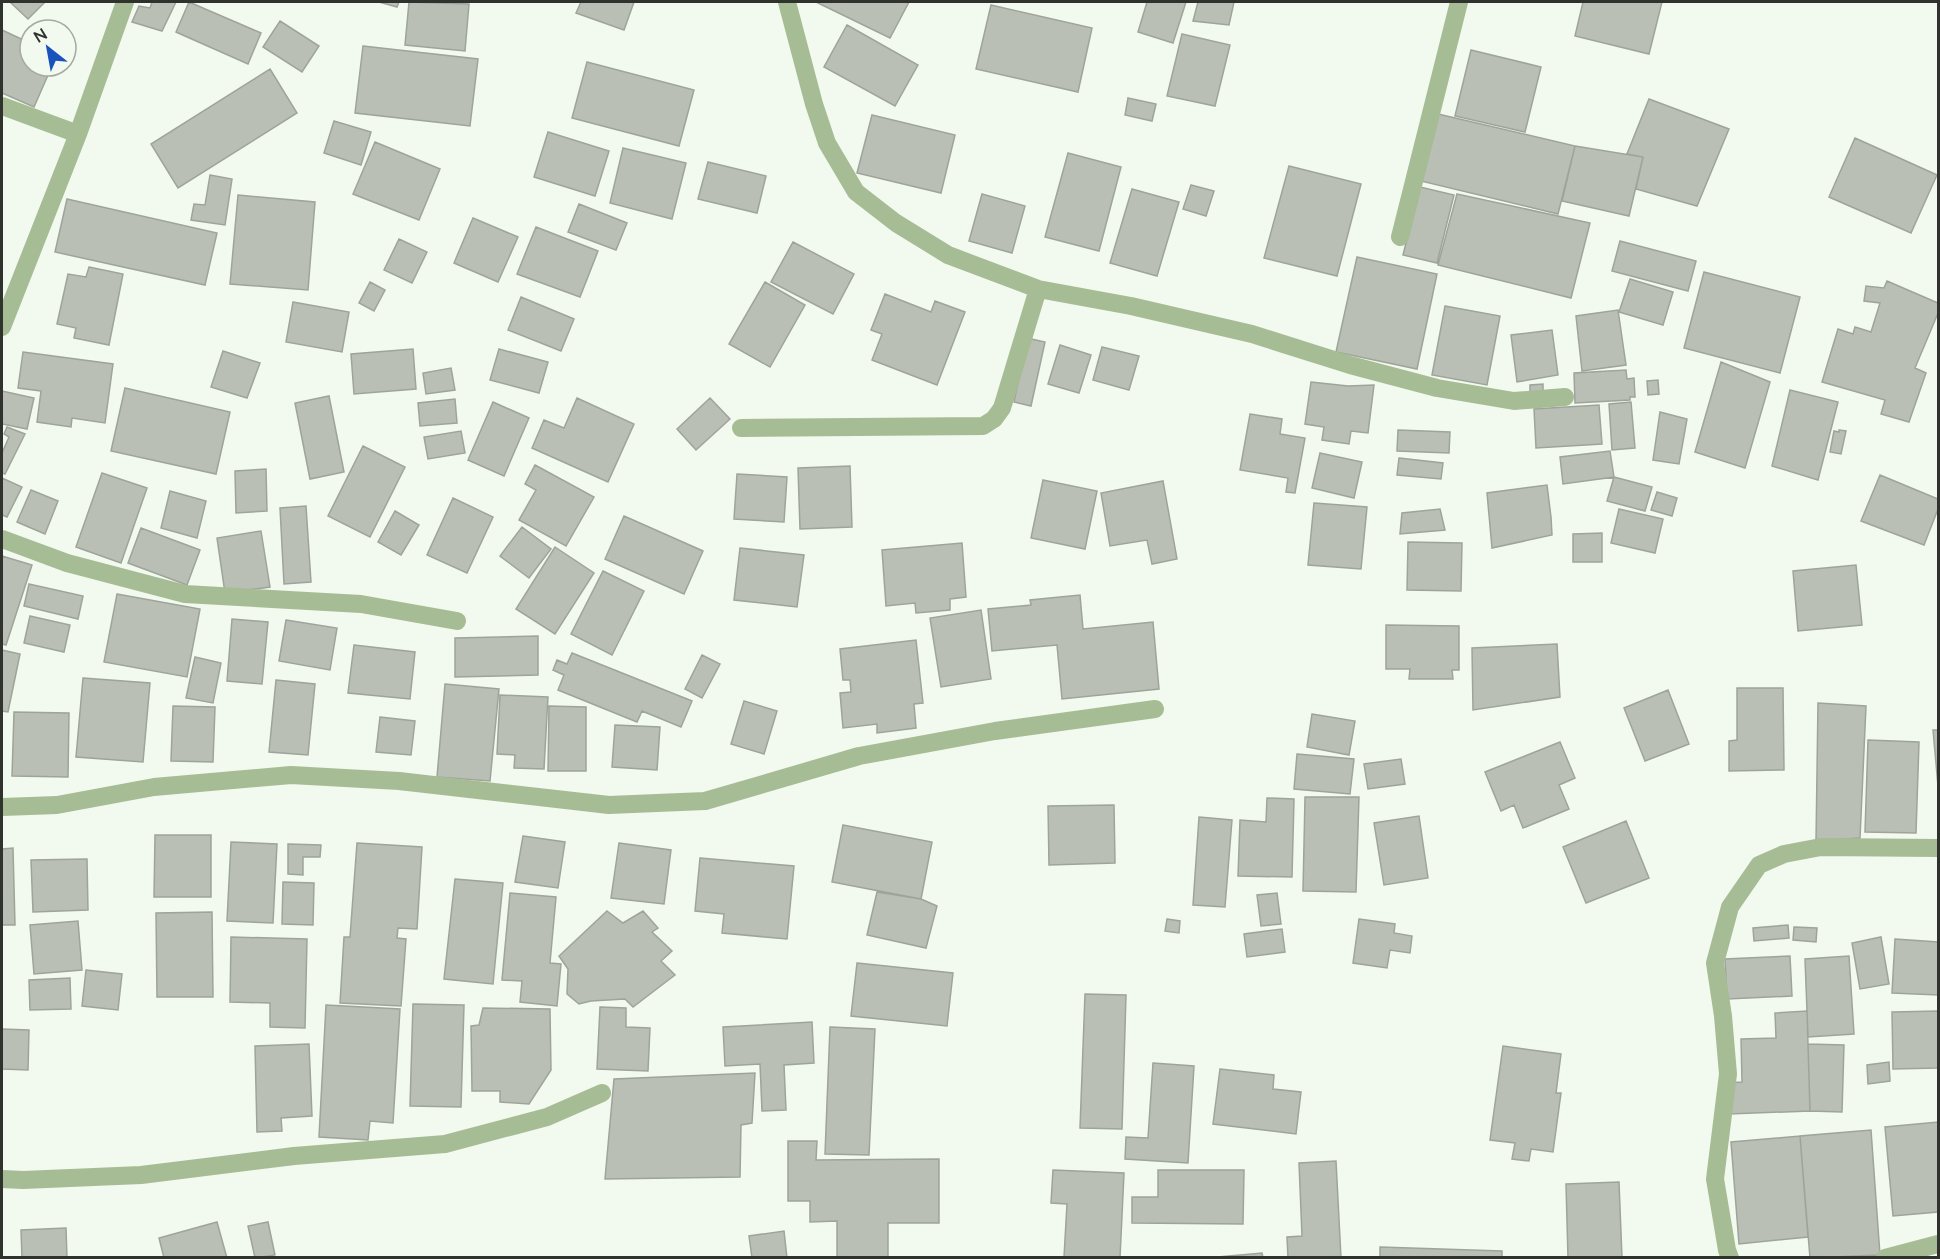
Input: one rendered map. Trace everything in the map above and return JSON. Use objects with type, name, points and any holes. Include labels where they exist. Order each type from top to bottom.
[{"type":"street","points":[[2,327],[78,134],[125,2]]},
{"type":"street","points":[[787,2],[814,104],[827,143],[855,192],[896,223],[948,255],[1038,289],[1131,306],[1252,334],[1350,365],[1437,388],[1514,401],[1564,397]]},
{"type":"street","points":[[1400,237],[1460,2]]},
{"type":"street","points":[[2,106],[78,134]]},
{"type":"street","points":[[741,428],[983,426],[994,419],[1002,408],[1038,289]]},
{"type":"street","points":[[2,539],[67,563],[186,594],[361,604],[457,621]]},
{"type":"street","points":[[2,807],[57,805],[154,787],[291,775],[399,781],[609,805],[705,801],[860,756],[995,730],[1155,709]]},
{"type":"street","points":[[1730,1257],[1715,1179],[1728,1074],[1715,963],[1730,907],[1759,865],[1784,854],[1821,847],[1938,848]]},
{"type":"street","points":[[2,1179],[141,1175],[294,1156],[445,1144],[547,1117],[602,1093]]},
{"type":"street","points":[[1885,1257],[1938,1244]]},
{"type":"building","points":[[10,2],[45,2],[29,18]]},
{"type":"building","points":[[152,2],[176,2],[162,31],[132,22],[139,6],[150,8]]},
{"type":"building","points":[[189,2],[261,33],[248,64],[176,32]]},
{"type":"building","points":[[379,2],[399,2],[397,7]]},
{"type":"building","points":[[409,2],[469,4],[465,51],[405,45]]},
{"type":"building","points":[[581,2],[634,2],[624,30],[576,13]]},
{"type":"building","points":[[816,2],[909,2],[890,38]]},
{"type":"building","points":[[1147,2],[1186,2],[1173,43],[1138,32]]},
{"type":"building","points":[[1198,2],[1234,2],[1229,25],[1193,21]]},
{"type":"building","points":[[1583,2],[1662,2],[1649,54],[1575,36]]},
{"type":"building","points":[[991,5],[1092,28],[1078,92],[976,69]]},
{"type":"building","points":[[280,21],[319,46],[302,72],[263,47]]},
{"type":"building","points":[[847,25],[918,65],[895,106],[824,67]]},
{"type":"building","points":[[2,30],[18,37],[18,78],[47,78],[34,107],[2,93]]},
{"type":"building","points":[[1182,34],[1230,45],[1215,106],[1167,96]]},
{"type":"building","points":[[363,46],[478,59],[470,126],[355,113]]},
{"type":"building","points":[[1471,50],[1541,67],[1525,132],[1455,116]]},
{"type":"building","points":[[587,62],[694,90],[679,146],[572,118]]},
{"type":"building","points":[[270,69],[297,113],[178,188],[151,144]]},
{"type":"building","points":[[1128,98],[1156,104],[1152,121],[1125,115]]},
{"type":"building","points":[[1649,99],[1729,129],[1697,206],[1636,189],[1643,157],[1627,154]]},
{"type":"building","points":[[1438,114],[1575,146],[1558,214],[1421,181]]},
{"type":"building","points":[[872,115],[955,135],[941,193],[857,173]]},
{"type":"building","points":[[334,121],[371,132],[361,165],[324,153]]},
{"type":"building","points":[[548,132],[609,151],[595,196],[534,177]]},
{"type":"building","points":[[1855,138],[1937,175],[1911,233],[1829,197]]},
{"type":"building","points":[[375,142],[440,169],[419,220],[353,194]]},
{"type":"building","points":[[1575,146],[1643,157],[1629,216],[1562,201]]},
{"type":"building","points":[[623,148],[686,163],[672,219],[610,203]]},
{"type":"building","points":[[1068,153],[1121,167],[1099,251],[1045,237]]},
{"type":"building","points":[[708,162],[766,176],[757,213],[698,199]]},
{"type":"building","points":[[1289,166],[1361,184],[1337,276],[1264,258]]},
{"type":"building","points":[[210,175],[232,179],[225,225],[191,220],[194,204],[205,205]]},
{"type":"building","points":[[1191,185],[1214,191],[1206,216],[1183,209]]},
{"type":"building","points":[[1420,187],[1454,195],[1437,263],[1403,255]]},
{"type":"building","points":[[1132,189],[1179,202],[1157,276],[1110,263]]},
{"type":"building","points":[[982,194],[1025,206],[1012,253],[969,241]]},
{"type":"building","points":[[1457,194],[1590,223],[1571,298],[1438,265]]},
{"type":"building","points":[[238,195],[315,202],[308,290],[230,284]]},
{"type":"building","points":[[67,199],[217,233],[205,285],[55,252]]},
{"type":"building","points":[[579,204],[627,223],[616,250],[568,232]]},
{"type":"building","points":[[473,218],[518,237],[498,282],[454,263]]},
{"type":"building","points":[[536,227],[598,251],[580,297],[517,274]]},
{"type":"building","points":[[399,239],[427,252],[412,283],[384,270]]},
{"type":"building","points":[[1620,241],[1696,261],[1688,291],[1612,271]]},
{"type":"building","points":[[793,242],[854,274],[833,314],[771,282]]},
{"type":"building","points":[[1357,257],[1437,274],[1417,369],[1336,352]]},
{"type":"building","points":[[89,267],[123,274],[109,345],[74,338],[76,328],[57,324],[68,274],[86,277]]},
{"type":"building","points":[[1704,272],[1800,297],[1780,373],[1684,348]]},
{"type":"building","points":[[1630,279],[1673,292],[1663,325],[1619,312]]},
{"type":"building","points":[[1887,281],[1938,303],[1938,313],[1915,368],[1926,373],[1909,422],[1881,414],[1885,400],[1822,382],[1838,329],[1853,334],[1855,327],[1871,332],[1880,303],[1864,301],[1866,286],[1884,288]]},
{"type":"building","points":[[370,282],[385,290],[374,311],[359,303]]},
{"type":"building","points":[[765,282],[805,305],[770,367],[729,344]]},
{"type":"building","points":[[885,294],[931,312],[935,301],[965,312],[937,385],[872,360],[882,334],[871,330]]},
{"type":"building","points":[[521,297],[574,319],[561,351],[508,330]]},
{"type":"building","points":[[293,302],[349,312],[342,352],[286,342]]},
{"type":"building","points":[[1445,306],[1500,316],[1487,385],[1432,375]]},
{"type":"building","points":[[1618,310],[1626,365],[1582,371],[1576,316]]},
{"type":"building","points":[[1552,330],[1558,375],[1517,382],[1511,335]]},
{"type":"building","points":[[1027,338],[1045,342],[1031,406],[1014,402]]},
{"type":"building","points":[[1060,345],[1091,355],[1079,393],[1048,384]]},
{"type":"building","points":[[1102,347],[1139,356],[1129,390],[1093,380]]},
{"type":"building","points":[[413,349],[416,389],[354,394],[351,354]]},
{"type":"building","points":[[499,349],[548,362],[539,393],[490,380]]},
{"type":"building","points":[[223,351],[260,363],[247,398],[211,387]]},
{"type":"building","points":[[23,352],[113,364],[105,423],[72,418],[71,427],[37,422],[41,391],[18,388]]},
{"type":"building","points":[[1721,362],[1770,382],[1745,468],[1695,452]]},
{"type":"building","points":[[451,368],[455,390],[426,394],[423,373]]},
{"type":"building","points":[[1626,370],[1627,379],[1634,378],[1635,397],[1630,397],[1630,400],[1575,403],[1574,373]]},
{"type":"building","points":[[1658,380],[1659,394],[1648,395],[1647,381]]},
{"type":"building","points":[[1311,382],[1348,386],[1374,385],[1368,433],[1351,431],[1349,444],[1322,440],[1324,427],[1305,424]]},
{"type":"building","points":[[1543,384],[1543,392],[1530,392],[1530,385]]},
{"type":"building","points":[[125,388],[230,412],[216,474],[111,451]]},
{"type":"building","points":[[1790,390],[1838,402],[1818,480],[1772,466]]},
{"type":"building","points":[[2,391],[34,398],[27,429],[2,424]]},
{"type":"building","points":[[329,396],[344,472],[310,479],[295,403]]},
{"type":"building","points":[[577,398],[634,424],[608,482],[532,448],[544,420],[564,428]]},
{"type":"building","points":[[710,398],[730,419],[696,450],[677,429]]},
{"type":"building","points":[[455,399],[457,423],[420,426],[418,403]]},
{"type":"building","points":[[493,402],[529,418],[504,476],[468,460]]},
{"type":"building","points":[[1631,402],[1635,448],[1612,450],[1609,404]]},
{"type":"building","points":[[1599,405],[1602,444],[1536,448],[1534,409]]},
{"type":"building","points":[[1660,412],[1687,419],[1679,464],[1653,460]]},
{"type":"building","points":[[1250,414],[1282,419],[1280,434],[1305,438],[1295,493],[1286,492],[1288,478],[1240,470]]},
{"type":"building","points":[[7,427],[25,434],[5,474],[2,473],[2,453],[9,437],[4,434]]},
{"type":"building","points":[[1398,430],[1450,432],[1449,453],[1397,451]]},
{"type":"building","points":[[1839,430],[1846,431],[1841,454],[1830,452],[1834,431],[1839,432]]},
{"type":"building","points":[[461,431],[465,453],[428,459],[424,437]]},
{"type":"building","points":[[363,446],[405,467],[370,537],[328,516]]},
{"type":"building","points":[[1610,451],[1614,477],[1563,484],[1560,457]]},
{"type":"building","points":[[1320,453],[1362,462],[1354,498],[1312,488]]},
{"type":"building","points":[[1399,458],[1443,463],[1441,479],[1397,475]]},
{"type":"building","points":[[535,465],[594,497],[566,546],[519,520],[536,490],[525,484]]},
{"type":"building","points":[[850,466],[852,527],[800,529],[798,468]]},
{"type":"building","points":[[266,469],[267,511],[236,513],[235,471]]},
{"type":"building","points":[[102,473],[147,488],[121,563],[76,547]]},
{"type":"building","points":[[737,474],[787,477],[784,522],[734,519]]},
{"type":"building","points":[[1880,475],[1938,499],[1938,509],[1924,545],[1861,521]]},
{"type":"building","points":[[1614,477],[1652,487],[1645,511],[1607,501]]},
{"type":"building","points":[[2,478],[22,487],[7,517],[2,515]]},
{"type":"building","points":[[1043,480],[1097,491],[1085,549],[1031,538]]},
{"type":"building","points":[[1163,481],[1177,559],[1152,564],[1147,540],[1110,546],[1101,493]]},
{"type":"building","points":[[1547,485],[1552,535],[1492,548],[1487,493]]},
{"type":"building","points":[[31,490],[58,501],[45,534],[17,522]]},
{"type":"building","points":[[170,491],[206,501],[197,538],[161,528]]},
{"type":"building","points":[[1657,492],[1677,498],[1672,516],[1651,510]]},
{"type":"building","points":[[453,498],[493,517],[467,573],[427,555]]},
{"type":"building","points":[[1314,503],[1367,507],[1361,569],[1308,565]]},
{"type":"building","points":[[306,506],[311,582],[284,584],[280,508]]},
{"type":"building","points":[[1440,509],[1445,530],[1400,534],[1402,513]]},
{"type":"building","points":[[1619,509],[1663,519],[1655,553],[1611,543]]},
{"type":"building","points":[[395,511],[419,525],[401,555],[378,542]]},
{"type":"building","points":[[624,516],[703,551],[684,594],[605,559]]},
{"type":"building","points":[[522,527],[551,549],[529,578],[500,556]]},
{"type":"building","points":[[141,528],[200,550],[187,585],[128,563]]},
{"type":"building","points":[[261,531],[270,587],[225,593],[217,538]]},
{"type":"building","points":[[1602,533],[1602,562],[1573,562],[1573,534]]},
{"type":"building","points":[[1408,542],[1462,543],[1461,591],[1407,590]]},
{"type":"building","points":[[962,543],[966,597],[950,599],[950,610],[916,613],[915,603],[886,606],[882,550]]},
{"type":"building","points":[[555,547],[594,573],[555,634],[516,609]]},
{"type":"building","points":[[740,548],[804,555],[797,607],[734,600]]},
{"type":"building","points":[[2,556],[32,565],[6,645],[2,644]]},
{"type":"building","points":[[1856,565],[1862,625],[1798,631],[1793,571]]},
{"type":"building","points":[[603,571],[644,591],[612,655],[571,634]]},
{"type":"building","points":[[29,584],[83,596],[78,619],[24,606]]},
{"type":"building","points":[[117,594],[200,609],[187,677],[104,662]]},
{"type":"building","points":[[1080,595],[1083,629],[1153,622],[1159,689],[1062,699],[1057,645],[992,651],[988,609],[1031,605],[1030,600]]},
{"type":"building","points":[[981,610],[991,679],[941,687],[930,618]]},
{"type":"building","points":[[30,616],[70,625],[64,652],[24,643]]},
{"type":"building","points":[[232,619],[268,622],[262,684],[227,681]]},
{"type":"building","points":[[286,620],[337,628],[330,670],[279,661]]},
{"type":"building","points":[[1386,625],[1459,626],[1459,670],[1452,670],[1453,679],[1409,679],[1410,669],[1386,669]]},
{"type":"building","points":[[538,636],[538,675],[455,677],[455,638]]},
{"type":"building","points":[[916,640],[923,703],[914,704],[916,728],[877,733],[877,724],[843,728],[840,693],[851,692],[850,680],[843,680],[840,649]]},
{"type":"building","points":[[1557,644],[1560,697],[1473,710],[1472,648]]},
{"type":"building","points":[[354,645],[415,652],[410,699],[348,693]]},
{"type":"building","points":[[2,650],[20,654],[8,712],[2,711]]},
{"type":"building","points":[[572,653],[692,701],[681,727],[642,711],[637,722],[558,690],[564,675],[553,670],[557,660],[567,664]]},
{"type":"building","points":[[702,655],[720,664],[702,698],[685,689]]},
{"type":"building","points":[[195,657],[221,663],[213,703],[186,698]]},
{"type":"building","points":[[83,678],[150,683],[143,762],[76,757]]},
{"type":"building","points":[[276,680],[315,684],[308,755],[269,752]]},
{"type":"building","points":[[445,684],[499,689],[490,781],[437,777]]},
{"type":"building","points":[[1737,688],[1783,688],[1784,770],[1729,771],[1729,741],[1737,740]]},
{"type":"building","points":[[1668,690],[1689,744],[1645,761],[1624,708]]},
{"type":"building","points":[[500,695],[548,697],[544,769],[514,768],[515,755],[497,754]]},
{"type":"building","points":[[744,701],[777,711],[764,754],[731,744]]},
{"type":"building","points":[[1818,703],[1866,706],[1860,838],[1816,841]]},
{"type":"building","points":[[173,706],[215,707],[213,762],[171,761]]},
{"type":"building","points":[[549,706],[586,707],[586,771],[548,771]]},
{"type":"building","points":[[14,712],[69,713],[68,777],[12,776]]},
{"type":"building","points":[[1312,714],[1355,721],[1349,755],[1307,747]]},
{"type":"building","points":[[380,717],[415,721],[411,755],[376,752]]},
{"type":"building","points":[[615,725],[660,727],[657,770],[612,767]]},
{"type":"building","points":[[1933,730],[1938,730],[1938,786]]},
{"type":"building","points":[[1868,740],[1919,742],[1916,833],[1865,832]]},
{"type":"building","points":[[1560,742],[1575,778],[1559,785],[1569,809],[1523,828],[1514,805],[1501,811],[1485,772]]},
{"type":"building","points":[[1297,754],[1354,759],[1350,794],[1294,789]]},
{"type":"building","points":[[1401,759],[1405,784],[1368,789],[1364,764]]},
{"type":"building","points":[[1305,797],[1359,797],[1356,892],[1303,891]]},
{"type":"building","points":[[1267,798],[1294,799],[1292,877],[1238,876],[1240,820],[1266,822]]},
{"type":"building","points":[[1114,805],[1115,863],[1049,865],[1048,806]]},
{"type":"building","points":[[1419,816],[1428,878],[1384,885],[1374,823]]},
{"type":"building","points":[[1199,817],[1232,820],[1225,907],[1193,905]]},
{"type":"building","points":[[1626,821],[1649,878],[1586,903],[1563,847]]},
{"type":"building","points":[[843,825],[932,842],[921,899],[832,882]]},
{"type":"building","points":[[155,835],[211,835],[211,897],[154,897]]},
{"type":"building","points":[[523,836],[565,842],[558,888],[515,882]]},
{"type":"building","points":[[231,842],[277,844],[273,923],[227,921]]},
{"type":"building","points":[[357,843],[422,847],[417,929],[398,928],[397,938],[406,939],[401,1006],[340,1003],[344,937],[350,937]]},
{"type":"building","points":[[619,843],[671,850],[664,904],[611,898]]},
{"type":"building","points":[[288,844],[321,845],[320,857],[303,857],[303,875],[288,874]]},
{"type":"building","points":[[13,848],[15,925],[2,925],[2,849]]},
{"type":"building","points":[[700,858],[794,866],[787,939],[722,933],[724,914],[695,911]]},
{"type":"building","points":[[87,859],[88,910],[33,912],[31,860]]},
{"type":"building","points":[[455,879],[503,883],[493,984],[444,979]]},
{"type":"building","points":[[283,882],[314,883],[313,925],[282,924]]},
{"type":"building","points":[[877,892],[921,899],[937,906],[926,948],[867,935]]},
{"type":"building","points":[[510,893],[556,897],[550,963],[561,964],[557,1006],[520,1002],[522,981],[502,980]]},
{"type":"building","points":[[1277,893],[1281,924],[1261,926],[1257,895]]},
{"type":"building","points":[[607,911],[623,923],[643,911],[658,928],[652,932],[672,951],[661,961],[675,975],[633,1007],[625,999],[579,1004],[567,994],[568,969],[559,956]]},
{"type":"building","points":[[212,912],[213,997],[157,997],[156,913]]},
{"type":"building","points":[[1167,919],[1180,921],[1179,933],[1165,931]]},
{"type":"building","points":[[1359,919],[1395,924],[1394,933],[1412,936],[1410,953],[1390,950],[1387,968],[1353,963]]},
{"type":"building","points":[[78,921],[82,970],[34,974],[30,925]]},
{"type":"building","points":[[1788,925],[1789,938],[1754,941],[1753,928]]},
{"type":"building","points":[[1794,927],[1817,928],[1816,942],[1793,940]]},
{"type":"building","points":[[1282,929],[1285,952],[1247,957],[1244,934]]},
{"type":"building","points":[[231,937],[307,939],[305,1028],[270,1027],[270,1003],[230,1002]]},
{"type":"building","points":[[1881,937],[1889,984],[1860,989],[1852,943]]},
{"type":"building","points":[[1895,939],[1938,942],[1938,995],[1892,993]]},
{"type":"building","points":[[1790,956],[1792,996],[1727,999],[1725,959]]},
{"type":"building","points":[[1849,956],[1854,1034],[1808,1037],[1805,959]]},
{"type":"building","points":[[857,963],[953,973],[947,1026],[851,1016]]},
{"type":"building","points":[[86,970],[122,974],[118,1010],[82,1006]]},
{"type":"building","points":[[70,978],[71,1009],[30,1010],[29,980]]},
{"type":"building","points":[[1085,994],[1126,995],[1122,1129],[1080,1128]]},
{"type":"building","points":[[413,1004],[464,1005],[461,1107],[410,1106]]},
{"type":"building","points":[[326,1005],[400,1009],[393,1123],[370,1121],[368,1140],[319,1137]]},
{"type":"building","points":[[600,1007],[626,1008],[626,1027],[650,1028],[648,1071],[597,1069]]},
{"type":"building","points":[[483,1008],[550,1009],[551,1070],[529,1104],[500,1102],[500,1091],[472,1091],[471,1026],[479,1025]]},
{"type":"building","points":[[1807,1011],[1810,1111],[1729,1114],[1728,1083],[1742,1082],[1741,1039],[1776,1038],[1775,1013]]},
{"type":"building","points":[[1938,1011],[1938,1068],[1893,1069],[1892,1012]]},
{"type":"building","points":[[812,1022],[814,1063],[784,1065],[786,1110],[762,1111],[760,1064],[725,1066],[723,1027]]},
{"type":"building","points":[[830,1027],[875,1029],[869,1155],[825,1154]]},
{"type":"building","points":[[2,1029],[29,1030],[28,1070],[2,1069]]},
{"type":"building","points":[[309,1044],[312,1116],[281,1118],[282,1131],[257,1132],[255,1046]]},
{"type":"building","points":[[1808,1044],[1844,1045],[1842,1112],[1810,1111]]},
{"type":"building","points":[[1503,1046],[1561,1054],[1556,1093],[1561,1093],[1553,1152],[1531,1149],[1529,1161],[1512,1159],[1515,1143],[1490,1140]]},
{"type":"building","points":[[1889,1062],[1890,1081],[1868,1084],[1867,1065]]},
{"type":"building","points":[[1153,1063],[1194,1066],[1188,1163],[1125,1159],[1126,1137],[1148,1138]]},
{"type":"building","points":[[1220,1069],[1274,1075],[1273,1089],[1301,1092],[1296,1134],[1213,1124]]},
{"type":"building","points":[[755,1073],[752,1123],[741,1125],[740,1177],[605,1179],[614,1079]]},
{"type":"building","points":[[1938,1122],[1938,1212],[1893,1216],[1885,1127]]},
{"type":"building","points":[[1871,1130],[1880,1255],[1810,1258],[1800,1136]]},
{"type":"building","points":[[1800,1136],[1808,1237],[1739,1244],[1731,1142]]},
{"type":"building","points":[[788,1141],[817,1141],[816,1160],[939,1159],[939,1223],[888,1223],[888,1258],[837,1258],[837,1221],[810,1222],[810,1201],[788,1201]]},
{"type":"building","points":[[1336,1161],[1341,1258],[1288,1258],[1287,1237],[1302,1236],[1299,1163]]},
{"type":"building","points":[[1053,1170],[1124,1173],[1120,1258],[1064,1257],[1067,1204],[1051,1203]]},
{"type":"building","points":[[1158,1170],[1244,1170],[1243,1224],[1132,1223],[1132,1197],[1158,1197]]},
{"type":"building","points":[[1619,1182],[1622,1258],[1568,1258],[1566,1184]]},
{"type":"building","points":[[217,1222],[227,1258],[164,1258],[159,1238]]},
{"type":"building","points":[[268,1222],[275,1255],[255,1258],[248,1226]]},
{"type":"building","points":[[66,1228],[67,1258],[22,1258],[21,1230]]},
{"type":"building","points":[[784,1231],[787,1258],[752,1258],[749,1236]]},
{"type":"building","points":[[1380,1247],[1502,1251],[1502,1258],[1380,1258]]},
{"type":"building","points":[[1262,1253],[1263,1258],[1206,1258]]}]
